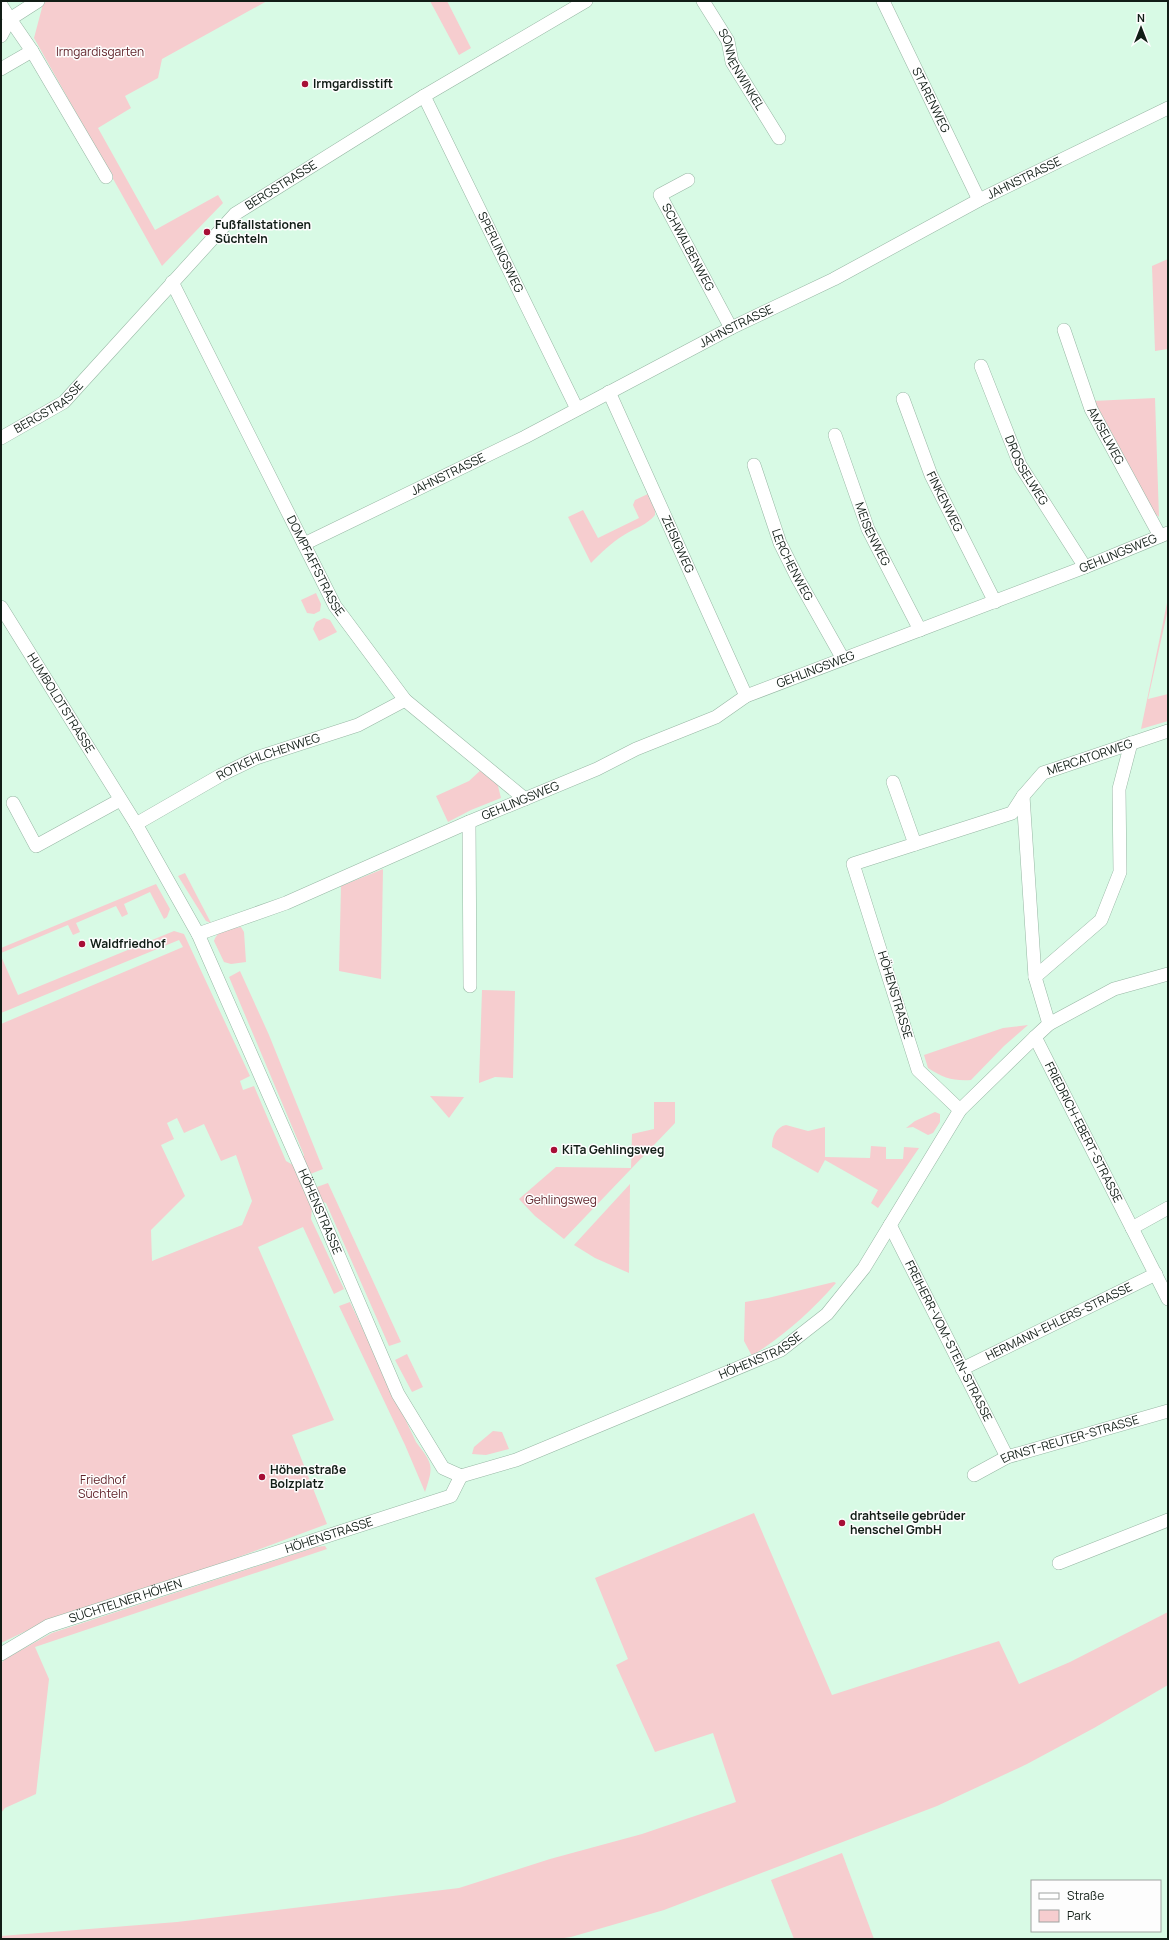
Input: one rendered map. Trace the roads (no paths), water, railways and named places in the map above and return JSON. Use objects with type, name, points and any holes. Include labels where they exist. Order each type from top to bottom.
[{"type":"street","points":[[1,36],[10,19],[38,1]]},
{"type":"street","name":"BERGSTRASSE","points":[[1,438],[64,402],[235,214],[424,96],[586,1]]},
{"type":"street","name":"SONNENWINKEL","points":[[703,1],[728,41],[732,62],[779,138]]},
{"type":"street","name":"STARENWEG","points":[[883,1],[979,200]]},
{"type":"street","points":[[1,5],[32,51],[106,177]]},
{"type":"street","points":[[1,69],[32,51]]},
{"type":"street","name":"SPERLINGSWEG","points":[[424,96],[577,409]]},
{"type":"street","name":"JAHNSTRASSE","points":[[304,544],[525,437],[731,328],[834,279],[979,200],[1168,108]]},
{"type":"street","name":"SCHWALBENWEG","points":[[688,180],[660,195],[731,328]]},
{"type":"street","name":"DOMPFAFFSTRASSE","points":[[172,282],[335,606],[405,700],[526,799]]},
{"type":"street","name":"AMSELWEG","points":[[1064,330],[1091,409],[1164,534]]},
{"type":"street","name":"DROSSELWEG","points":[[981,366],[1020,465],[1085,567]]},
{"type":"street","name":"ZEISIGWEG","points":[[609,392],[746,696]]},
{"type":"street","name":"FINKENWEG","points":[[903,399],[931,475],[995,602]]},
{"type":"street","name":"MEISENWEG","points":[[834,435],[868,529],[920,630]]},
{"type":"street","name":"LERCHENWEG","points":[[754,464],[780,542],[798,579],[843,659]]},
{"type":"street","name":"GEHLINGSWEG","points":[[198,934],[286,903],[470,822],[597,769],[636,749],[716,717],[746,696],[995,602],[1164,534]]},
{"type":"street","name":"HUMBOLDTSTRASSE","points":[[1,607],[136,824],[198,934]]},
{"type":"street","name":"ROTKEHLCHENWEG","points":[[136,824],[221,775],[256,758],[358,725],[405,700]]},
{"type":"street","name":"MERCATORWEG","points":[[853,864],[1012,813],[1023,796],[1043,773],[1168,731]]},
{"type":"street","points":[[1035,977],[1101,920],[1120,872],[1119,789],[1131,743]]},
{"type":"street","points":[[893,782],[915,844]]},
{"type":"street","points":[[1023,796],[1035,977],[1050,1024]]},
{"type":"street","points":[[13,803],[36,846],[120,800]]},
{"type":"street","name":"GEHLINGSWEG","points":[[470,822],[470,986]]},
{"type":"street","name":"HÖHENSTRASSE","points":[[853,864],[918,1070],[960,1110]]},
{"type":"street","name":"HÖHENSTRASSE","points":[[198,934],[398,1394],[443,1468],[461,1476],[516,1460],[781,1350],[827,1314],[864,1268],[960,1110],[1035,1037],[1050,1024],[1114,989],[1168,974]]},
{"type":"street","name":"FRIEDRICH-EBERT-STRASSE","points":[[1035,1037],[1168,1299]]},
{"type":"street","points":[[1132,1228],[1168,1208]]},
{"type":"street","name":"FREIHERR-VOM-STEIN-STRASSE","points":[[890,1226],[1007,1457]]},
{"type":"street","name":"HERMANN-EHLERS-STRASSE","points":[[962,1369],[1156,1274]]},
{"type":"street","name":"ERNST-REUTER-STRASSE","points":[[974,1475],[1007,1457],[1168,1411]]},
{"type":"street","name":"HÖHENSTRASSE","points":[[255,1559],[451,1496],[461,1476]]},
{"type":"street","points":[[1059,1563],[1168,1520]]},
{"type":"street","name":"SÜCHTELNER HÖHEN","points":[[1,1654],[48,1626],[255,1559]]},
{"type":"place","name":"Irmgardisstift","points":[[305,84]]},
{"type":"place","name":"Fußfallstationen Süchteln","points":[[207,232]]},
{"type":"place","name":"Waldfriedhof","points":[[82,944]]},
{"type":"place","name":"KiTa Gehlingsweg","points":[[554,1150]]},
{"type":"place","name":"Höhenstraße Bolzplatz","points":[[262,1477]]},
{"type":"place","name":"drahtseile gebrüder henschel GmbH","points":[[842,1523]]},
{"type":"park label","name":"Irmgardisgarten","points":[[100,52]]},
{"type":"park label","name":"Gehlingsweg","points":[[561,1200]]},
{"type":"park label","name":"Friedhof Süchteln","points":[[103,1487]]}]
